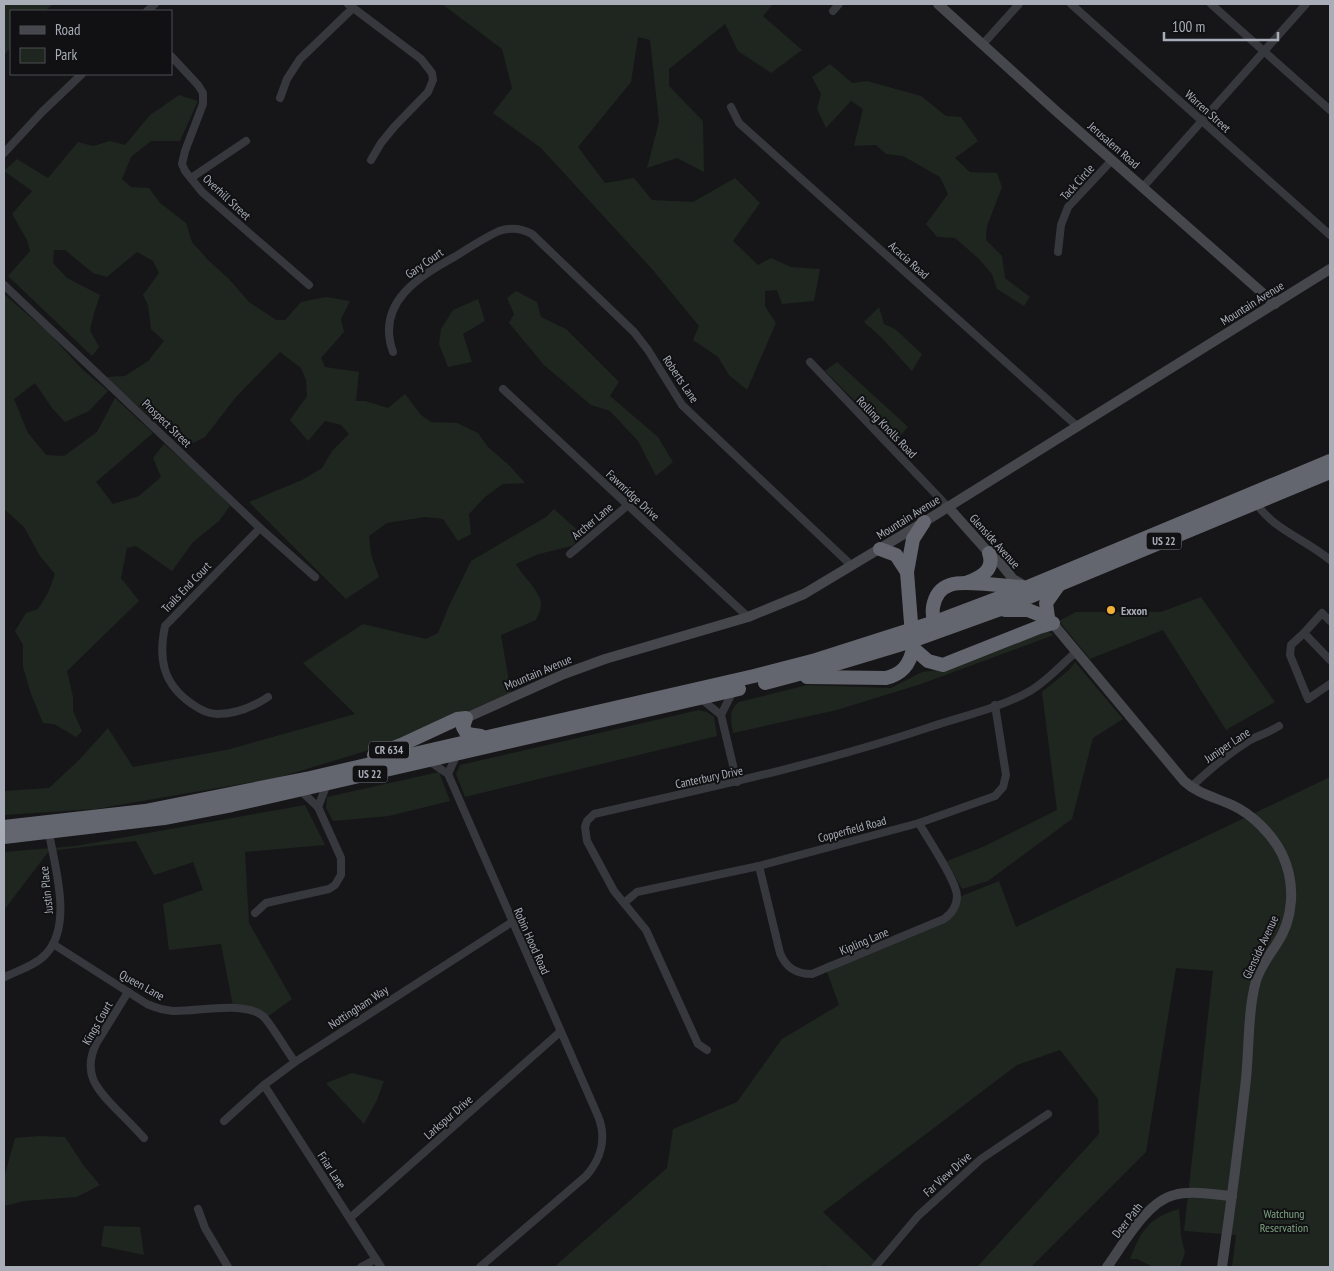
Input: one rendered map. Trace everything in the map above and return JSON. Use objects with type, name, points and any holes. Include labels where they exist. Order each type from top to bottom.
[{"type":"highway","name":"US 22","points":[[4,827],[145,811],[310,778],[754,676],[816,660],[912,640],[935,622],[1028,587],[1330,462]]},
{"type":"highway","name":"US 22","points":[[4,838],[164,818],[300,790],[794,676],[912,640],[998,610],[1330,472]]},
{"type":"highway","points":[[794,676],[886,678],[895,676],[904,669],[911,658],[912,640],[906,572],[913,539],[924,522]]},
{"type":"highway","points":[[880,549],[896,555],[906,572]]},
{"type":"highway","points":[[948,628],[939,627],[935,622],[932,612],[936,596],[947,586],[965,583],[983,576],[991,561],[989,553]]},
{"type":"highway","points":[[965,583],[1028,587]]},
{"type":"highway","points":[[1050,620],[1046,603],[1058,586]]},
{"type":"highway","points":[[998,610],[1028,610],[1050,620]]},
{"type":"highway","points":[[912,640],[928,661],[943,665],[1039,627],[1050,620]]},
{"type":"highway","points":[[466,718],[463,727],[467,734],[489,736]]},
{"type":"highway","name":"CR 634","points":[[310,778],[401,745],[457,719],[466,718]]},
{"type":"street","points":[[833,11],[839,4]]},
{"type":"street","name":"Jerusalem Road","points":[[938,4],[1275,304]]},
{"type":"street","points":[[983,44],[1019,4]]},
{"type":"street","name":"Warren Street","points":[[1071,4],[1330,234]]},
{"type":"street","points":[[1211,4],[1330,110]]},
{"type":"street","points":[[1143,187],[1306,4]]},
{"type":"street","points":[[280,98],[287,79],[300,59],[350,6],[421,59],[432,73],[433,80],[428,92],[395,126],[381,143],[371,160]]},
{"type":"street","name":"Overhill Street","points":[[172,57],[198,85],[202,93],[203,104],[185,151],[182,164],[184,171],[202,192],[309,285]]},
{"type":"street","points":[[4,154],[42,112],[81,75]]},
{"type":"street","name":"Acacia Road","points":[[731,107],[738,123],[1078,427]]},
{"type":"street","points":[[191,178],[246,141]]},
{"type":"street","name":"Tack Circle","points":[[1058,252],[1061,225],[1068,207],[1112,160]]},
{"type":"street","name":"Gary Court","points":[[393,352],[389,342],[390,324],[399,300],[408,287],[428,272],[491,235],[508,228],[514,228]]},
{"type":"street","name":"Roberts Lane","points":[[514,228],[532,234],[634,332],[648,350],[682,405],[852,566]]},
{"type":"street","name":"Mountain Avenue","points":[[466,718],[564,674],[605,659],[748,617],[796,598],[924,522],[1330,269]]},
{"type":"street","name":"Prospect Street","points":[[4,285],[260,528],[315,577]]},
{"type":"street","name":"Rolling Knolls Road","points":[[810,362],[948,507]]},
{"type":"street","name":"Fawnridge Drive","points":[[503,390],[748,617]]},
{"type":"street","points":[[1256,503],[1264,515],[1276,526],[1308,543],[1330,560]]},
{"type":"street","name":"Archer Lane","points":[[570,554],[628,505]]},
{"type":"street","name":"Glenside Avenue","points":[[948,507],[1013,579],[1028,587]]},
{"type":"street","name":"Trails End Court","points":[[260,528],[164,626],[162,655],[164,670],[172,687],[201,710],[216,714],[232,712],[254,706],[268,697]]},
{"type":"street","points":[[1330,622],[1322,613],[1291,645],[1290,655],[1308,698],[1330,684]]},
{"type":"street","name":"Glenside Avenue","points":[[1050,620],[1191,787],[1232,805],[1246,813],[1259,824],[1272,838],[1281,852],[1288,870],[1291,890],[1290,909],[1285,927],[1277,945],[1261,969],[1254,988],[1246,1083],[1222,1267]]},
{"type":"street","points":[[1304,633],[1330,660]]},
{"type":"street","name":"Canterbury Drive","points":[[707,1050],[698,1044],[646,930],[605,877],[587,841],[585,827],[591,816],[737,782],[870,747],[995,705],[1017,697],[1036,687],[1076,652]]},
{"type":"street","points":[[721,715],[734,690]]},
{"type":"street","points":[[700,698],[721,715],[737,782]]},
{"type":"street","name":"Copperfield Road","points":[[624,902],[636,892],[759,866],[919,823],[995,796],[1003,787],[1006,769],[995,705]]},
{"type":"street","name":"Juniper Lane","points":[[1191,787],[1211,768],[1248,742],[1279,726]]},
{"type":"street","points":[[429,760],[448,774],[457,754]]},
{"type":"street","name":"Robin Hood Road","points":[[448,774],[601,1126],[602,1143],[600,1153],[593,1168],[480,1267]]},
{"type":"street","points":[[318,806],[326,784]]},
{"type":"street","points":[[255,913],[266,903],[329,889],[341,875],[340,858],[318,806],[300,790]]},
{"type":"street","name":"Kipling Lane","points":[[759,866],[783,962],[792,970],[812,974],[944,919],[952,912],[956,901],[954,884],[919,823]]},
{"type":"street","name":"Justin Place","points":[[5,977],[33,964],[45,955],[53,944],[58,930],[61,913],[49,833]]},
{"type":"street","name":"Nottingham Way","points":[[224,1121],[264,1085],[295,1062],[512,922]]},
{"type":"street","name":"Queen Lane","points":[[53,944],[147,1004],[162,1010],[240,1009],[254,1011],[264,1017],[295,1062]]},
{"type":"street","name":"Kings Court","points":[[128,992],[92,1052],[90,1068],[95,1085],[101,1093],[144,1138]]},
{"type":"street","name":"Larkspur Drive","points":[[350,1218],[560,1032]]},
{"type":"street","name":"Friar Lane","points":[[264,1085],[381,1267]]},
{"type":"street","name":"Far View Drive","points":[[875,1267],[918,1216],[981,1159],[1048,1114]]},
{"type":"street","name":"Deer Path","points":[[1107,1267],[1144,1216],[1163,1200],[1174,1195],[1192,1193],[1232,1196]]},
{"type":"street","points":[[198,1209],[205,1228],[228,1267]]},
{"type":"street","points":[[361,1267],[376,1259]]},
{"type":"green space","points":[[4,4],[53,4],[46,10],[10,10],[10,48],[4,55]]},
{"type":"green space","points":[[442,4],[773,4],[763,16],[802,50],[771,73],[738,51],[725,24],[669,69],[669,86],[703,121],[704,172],[677,158],[647,168],[659,122],[650,40],[638,37],[631,82],[578,147],[605,183],[634,178],[652,200],[693,202],[735,178],[760,203],[733,241],[758,265],[771,258],[791,267],[820,269],[814,301],[782,304],[777,290],[765,291],[765,306],[776,323],[747,390],[729,375],[718,357],[693,340],[699,326],[652,269],[541,148],[493,113],[512,88],[502,49]]},
{"type":"green space","points":[[830,64],[852,83],[867,81],[921,96],[946,116],[961,117],[978,141],[955,158],[970,172],[997,173],[1002,187],[987,226],[986,240],[1002,256],[1005,278],[1030,297],[1024,306],[997,289],[992,274],[979,259],[955,238],[937,237],[926,224],[948,194],[940,177],[903,156],[886,154],[876,145],[854,146],[863,109],[851,101],[826,128],[817,109],[821,94],[812,77]]},
{"type":"green space","points":[[179,95],[198,101],[180,141],[151,141],[131,157],[122,179],[131,187],[149,188],[160,203],[186,223],[192,242],[208,260],[229,279],[249,302],[276,320],[285,320],[301,302],[326,297],[350,301],[341,319],[344,332],[321,358],[325,367],[359,372],[356,401],[365,401],[388,408],[405,394],[421,415],[431,422],[457,423],[478,433],[488,447],[510,466],[525,483],[503,484],[485,497],[469,514],[471,534],[458,541],[443,519],[425,517],[387,523],[369,536],[371,554],[379,577],[346,599],[249,502],[302,480],[322,468],[332,451],[349,434],[341,425],[325,421],[308,441],[290,420],[307,396],[306,380],[301,368],[280,352],[236,397],[205,437],[185,447],[105,377],[125,376],[148,361],[164,341],[151,329],[148,305],[143,295],[159,273],[153,261],[137,252],[107,277],[93,273],[65,250],[54,250],[53,263],[67,278],[100,295],[90,330],[99,347],[92,356],[8,276],[30,251],[27,240],[12,214],[32,191],[4,171],[17,159],[48,178],[78,142],[93,146],[110,141],[125,145],[150,115]]},
{"type":"green space","points":[[516,291],[537,302],[541,317],[566,329],[619,382],[610,396],[658,437],[673,462],[656,476],[638,441],[610,411],[591,405],[544,365],[509,323],[514,314],[507,298]]},
{"type":"green space","points":[[4,294],[49,333],[82,369],[108,391],[89,411],[65,422],[52,408],[35,383],[14,399],[28,433],[46,455],[64,456],[97,432],[115,398],[153,433],[96,482],[113,504],[139,496],[161,477],[153,458],[164,444],[207,482],[230,506],[219,521],[193,542],[172,571],[136,546],[127,548],[121,578],[139,601],[67,671],[73,697],[73,711],[82,731],[76,737],[54,724],[43,723],[31,694],[23,667],[23,645],[15,631],[26,613],[38,609],[48,593],[55,574],[40,556],[24,527],[4,509]]},
{"type":"green space","points":[[478,299],[485,321],[463,334],[472,362],[448,367],[439,344],[441,329],[453,310]]},
{"type":"green space","points":[[879,307],[884,324],[895,329],[922,354],[912,371],[881,337],[864,322]]},
{"type":"green space","points":[[837,362],[908,427],[895,441],[825,371]]},
{"type":"green space","points":[[554,509],[583,535],[572,546],[539,554],[516,564],[535,589],[541,605],[536,620],[501,635],[511,693],[399,741],[277,778],[96,809],[4,815],[4,791],[49,788],[79,760],[108,728],[133,767],[226,750],[355,714],[303,663],[363,624],[426,639],[438,633],[471,561],[546,517]]},
{"type":"green space","points":[[1201,597],[1275,702],[1226,730],[1163,630],[1090,659],[1059,621],[1076,612],[1161,612]]},
{"type":"green space","points":[[1047,631],[1054,635],[921,684],[837,710],[733,733],[732,712],[739,702],[807,685],[891,688],[922,672],[945,669]]},
{"type":"green space","points":[[1075,662],[1123,719],[1093,738],[1072,819],[988,881],[962,889],[947,861],[985,846],[1057,810],[1042,692],[1070,669]]},
{"type":"green space","points":[[699,710],[707,712],[714,717],[717,736],[465,797],[456,774],[460,765]]},
{"type":"green space","points":[[439,772],[450,801],[389,816],[333,821],[326,808],[327,797]]},
{"type":"green space","name":"Watchung Reservation","points":[[1330,777],[1330,1267],[1232,1267],[1236,1235],[1184,1231],[1213,971],[1176,968],[1146,1152],[1031,1267],[977,1267],[1099,1134],[1098,1099],[1060,1050],[1017,1065],[823,1212],[877,1263],[874,1267],[827,1267],[824,1265],[821,1267],[554,1267],[667,1168],[673,1129],[737,1102],[782,1039],[839,1005],[824,964],[944,918],[954,899],[999,881],[1016,927]]},
{"type":"green space","points":[[305,805],[325,845],[245,852],[249,923],[292,999],[263,1020],[251,1010],[233,1006],[221,944],[169,950],[163,904],[203,890],[193,862],[154,875],[136,841],[49,851],[4,910],[4,852],[75,846]]},
{"type":"green space","points":[[352,1073],[384,1081],[377,1100],[364,1124],[326,1083]]},
{"type":"green space","points":[[39,1136],[65,1137],[84,1166],[100,1185],[77,1197],[24,1201],[4,1206],[4,1178],[15,1138]]},
{"type":"green space","points":[[1179,1209],[1181,1236],[1185,1253],[1180,1267],[1153,1267],[1137,1259],[1130,1259],[1142,1233],[1147,1227],[1160,1217]]},
{"type":"green space","points":[[104,1226],[140,1227],[144,1255],[101,1246]]},
{"type":"place","name":"Exxon","points":[[1111,610]]}]
